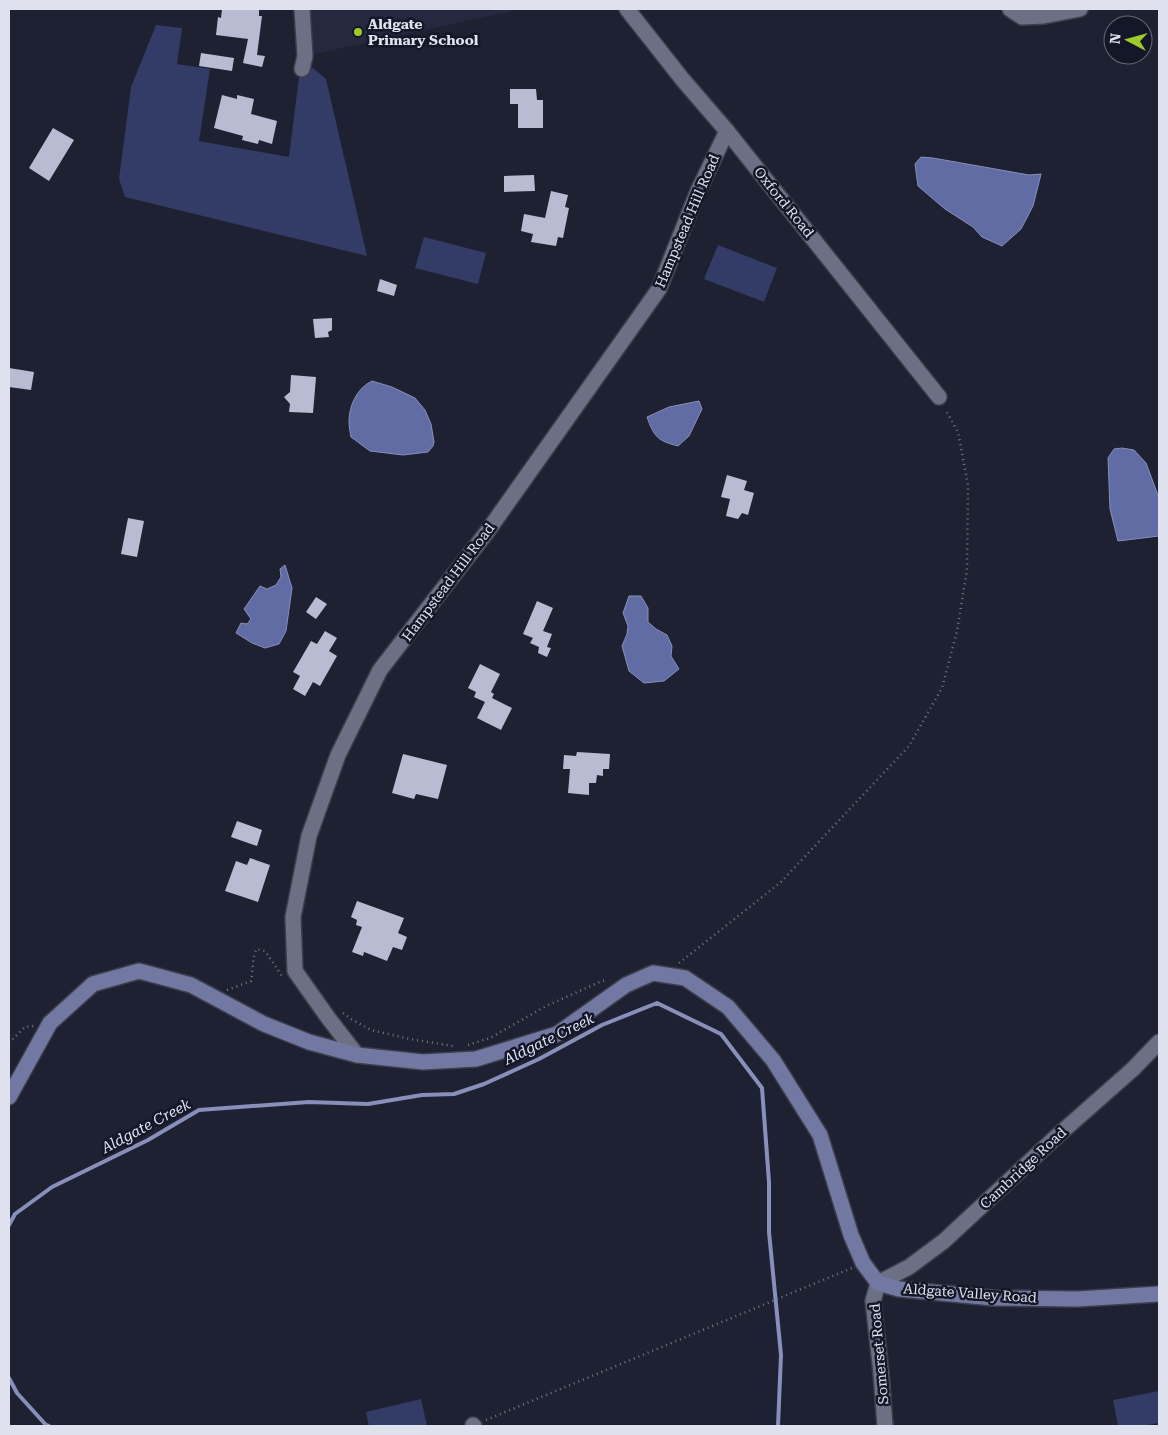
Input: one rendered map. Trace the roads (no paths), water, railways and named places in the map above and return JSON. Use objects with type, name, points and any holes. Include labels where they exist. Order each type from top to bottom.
[{"type":"street","points":[[302,9],[305,56],[302,70]]},
{"type":"street","name":"Oxford Road","points":[[627,9],[683,80],[727,131],[939,398]]},
{"type":"street","points":[[1010,9],[1022,17],[1044,16],[1080,9]]},
{"type":"street","name":"Hampstead Hill Road","points":[[357,1055],[329,1020],[295,971],[293,916],[309,836],[338,755],[380,670],[487,532],[659,289],[698,191],[727,131]]},
{"type":"street","points":[[9,1097],[50,1023],[94,984],[139,971],[191,985],[264,1024],[309,1042],[357,1055],[423,1062],[476,1059],[557,1034],[626,985],[653,973],[685,978],[728,1007],[774,1060],[820,1135],[851,1234],[863,1263],[878,1283]]},
{"type":"street","name":"Cambridge Road","points":[[878,1283],[909,1267],[944,1240],[1133,1069],[1159,1042]]},
{"type":"street","name":"Aldgate Valley Road","points":[[878,1283],[899,1289],[993,1298],[1078,1299],[1159,1294]]},
{"type":"street","name":"Somerset Road","points":[[878,1283],[872,1301],[881,1372],[885,1426]]},
{"type":"waterway","name":"Aldgate Creek","points":[[9,1225],[15,1214],[52,1187],[148,1140],[199,1110],[309,1102],[368,1104],[422,1095],[454,1094],[484,1084],[539,1059],[602,1025],[657,1003],[721,1034],[762,1088],[769,1182],[769,1232],[781,1355],[778,1426]]},
{"type":"waterway","name":"Aldgate Creek","points":[[9,1378],[17,1393],[49,1426]]},
{"type":"place","name":"Aldgate Primary School","points":[[358,32]]}]
